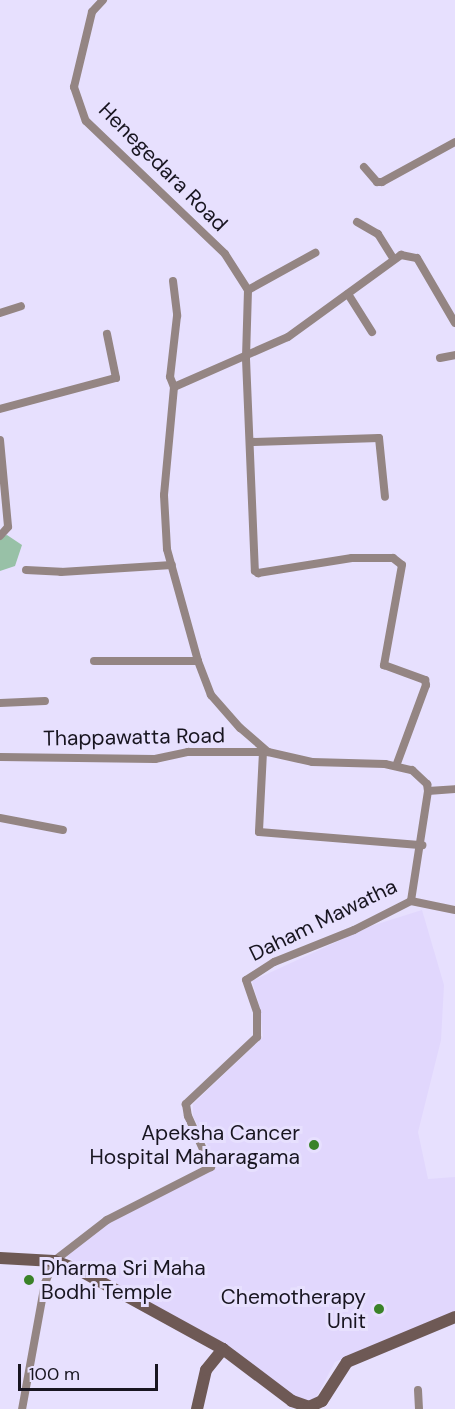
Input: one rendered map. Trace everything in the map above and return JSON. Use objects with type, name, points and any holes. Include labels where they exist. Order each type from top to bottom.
[{"type":"street","name":"Henegedara Road","points":[[103,0],[92,12],[74,87],[86,121],[225,254],[248,290]]},
{"type":"street","points":[[364,167],[377,182],[382,182],[455,142]]},
{"type":"street","points":[[357,222],[378,234],[393,258]]},
{"type":"street","points":[[315,253],[248,290],[246,358],[252,442],[253,559],[258,573],[352,558],[393,558],[402,565],[384,664],[426,680],[426,686],[396,766]]},
{"type":"street","points":[[174,387],[246,358],[288,337],[393,258],[411,254],[417,258],[455,323]]},
{"type":"street","points":[[173,281],[177,316],[170,377],[174,387],[164,514],[172,565],[198,661],[211,695],[265,752],[312,762],[396,766],[422,776],[428,791],[455,789]]},
{"type":"street","points":[[348,294],[372,332]]},
{"type":"street","points":[[0,313],[21,306]]},
{"type":"street","points":[[0,409],[116,378],[107,334]]},
{"type":"street","points":[[440,358],[455,355]]},
{"type":"street","points":[[252,442],[379,438],[385,497]]},
{"type":"street","points":[[0,440],[2,488],[8,527],[0,536]]},
{"type":"street","points":[[26,570],[61,572],[172,565]]},
{"type":"street","points":[[94,661],[198,661]]},
{"type":"street","points":[[0,703],[45,701]]},
{"type":"street","name":"Thappawatta Road","points":[[0,757],[155,759],[188,752],[265,752]]},
{"type":"street","points":[[265,752],[256,828],[259,832],[422,844]]},
{"type":"street","name":"Daham Mawatha","points":[[54,1261],[107,1220],[212,1167],[188,1116],[186,1104],[257,1037],[257,1012],[246,980],[274,962],[354,930],[411,901],[422,844],[428,791]]},
{"type":"street","points":[[0,818],[63,830]]},
{"type":"street","points":[[411,901],[455,910]]},
{"type":"street","points":[[0,1258],[54,1261],[81,1271],[223,1349],[292,1401],[315,1408],[347,1362],[455,1317]]},
{"type":"street","points":[[22,1409],[45,1282],[54,1261]]},
{"type":"street","points":[[196,1409],[210,1362],[223,1349]]},
{"type":"street","points":[[418,1390],[418,1409]]},
{"type":"shaded area","name":"Apeksha Cancer Hospital Maharagama","points":[[422,910],[444,985],[441,1040],[418,1132],[428,1179],[455,1177],[455,1311],[335,1362],[312,1405],[297,1402],[66,1256],[126,1211],[215,1169],[215,1159],[193,1116],[193,1104],[263,1037],[260,1008],[252,981],[371,926]]},
{"type":"green space","points":[[7,535],[22,545],[15,566],[0,571],[0,537]]},
{"type":"place","name":"Apeksha Cancer Hospital Maharagama","points":[[314,1145]]},
{"type":"place","name":"Dharma Sri Maha Bodhi Temple","points":[[29,1280]]},
{"type":"place","name":"Chemotherapy Unit","points":[[379,1309]]}]
